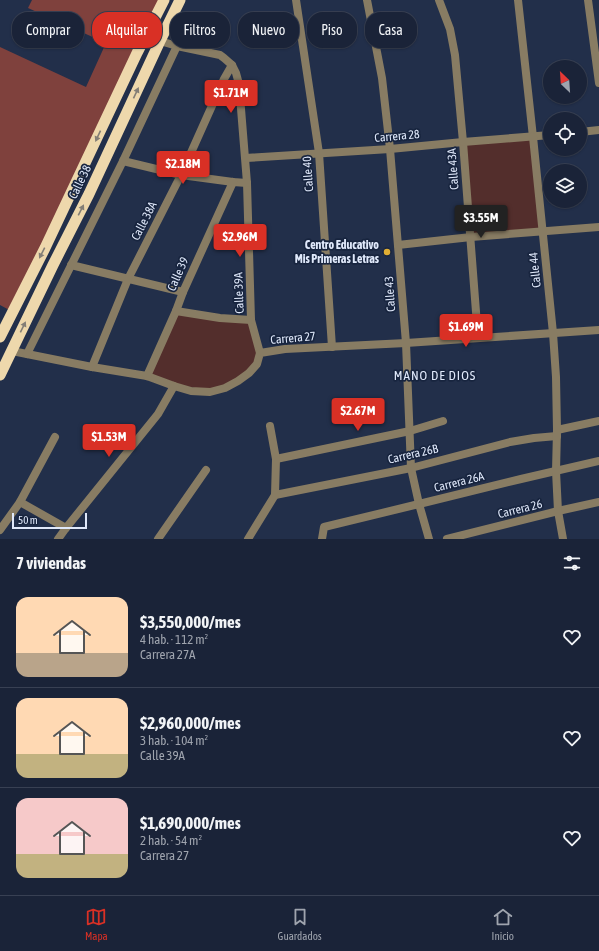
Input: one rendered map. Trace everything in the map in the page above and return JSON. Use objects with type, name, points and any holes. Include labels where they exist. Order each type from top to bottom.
[{"type":"highway","name":"Calle 38","points":[[0,337],[45,248],[164,0]]},
{"type":"highway","name":"Calle 38","points":[[162,37],[180,0]]},
{"type":"highway","name":"Calle 38","points":[[0,374],[53,264],[89,194],[157,48]]},
{"type":"street","name":"Calle 40","points":[[296,0],[318,153],[332,347]]},
{"type":"street","name":"Calle 43","points":[[367,0],[382,78],[390,149],[406,343],[411,468],[429,539]]},
{"type":"street","name":"Calle 43A","points":[[439,0],[450,28],[455,55],[471,237],[478,338]]},
{"type":"street","name":"Calle 44","points":[[518,0],[544,232],[553,333],[556,377],[556,471],[558,511],[563,539]]},
{"type":"street","points":[[588,0],[596,28],[599,82]]},
{"type":"street","points":[[28,354],[176,48]]},
{"type":"street","points":[[187,48],[220,55],[232,65]]},
{"type":"street","name":"Calle 39A","points":[[232,65],[239,84],[248,182],[251,320],[260,353]]},
{"type":"street","name":"Calle 38A","points":[[92,368],[128,279],[181,175],[224,79],[232,65]]},
{"type":"street","points":[[587,131],[599,130]]},
{"type":"street","name":"Carrera 28","points":[[246,158],[390,149],[543,136]]},
{"type":"street","points":[[123,160],[181,175],[233,182],[248,182]]},
{"type":"street","name":"Calle 39","points":[[147,376],[233,182]]},
{"type":"street","points":[[398,245],[471,237],[599,227]]},
{"type":"street","points":[[71,265],[183,292]]},
{"type":"street","points":[[176,311],[220,318],[251,320]]},
{"type":"street","name":"Carrera 27","points":[[12,351],[92,368],[147,376],[191,391],[210,392],[225,388],[249,373],[257,364],[260,353],[284,349],[406,343],[599,330]]},
{"type":"street","points":[[58,539],[158,414],[174,386]]},
{"type":"street","points":[[276,459],[410,431],[443,420]]},
{"type":"street","name":"Carrera 26B","points":[[275,495],[411,468],[510,442],[557,433],[599,421]]},
{"type":"street","points":[[248,539],[275,495],[276,459],[270,426]]},
{"type":"street","points":[[0,530],[20,502],[55,437]]},
{"type":"street","name":"Carrera 26A","points":[[322,539],[324,527],[599,461]]},
{"type":"street","points":[[158,539],[206,470]]},
{"type":"street","points":[[20,502],[66,528]]},
{"type":"street","name":"Carrera 26","points":[[447,539],[599,502]]},
{"type":"shaded area","points":[[32,0],[164,0],[158,12],[92,12],[92,37],[84,33],[84,12],[37,12],[28,8]]},
{"type":"shaded area","points":[[0,47],[86,87],[104,48],[141,48],[13,312],[0,305]]},
{"type":"shaded area","points":[[533,137],[543,232],[471,237],[463,142]]},
{"type":"shaded area","points":[[176,311],[251,320],[260,353],[249,373],[210,392],[147,376]]},
{"type":"place","name":"Centro Educativo Mis Primeras Letras","points":[[387,252]]},
{"type":"district","name":"MANO DE DIOS","points":[[435,375]]}]
